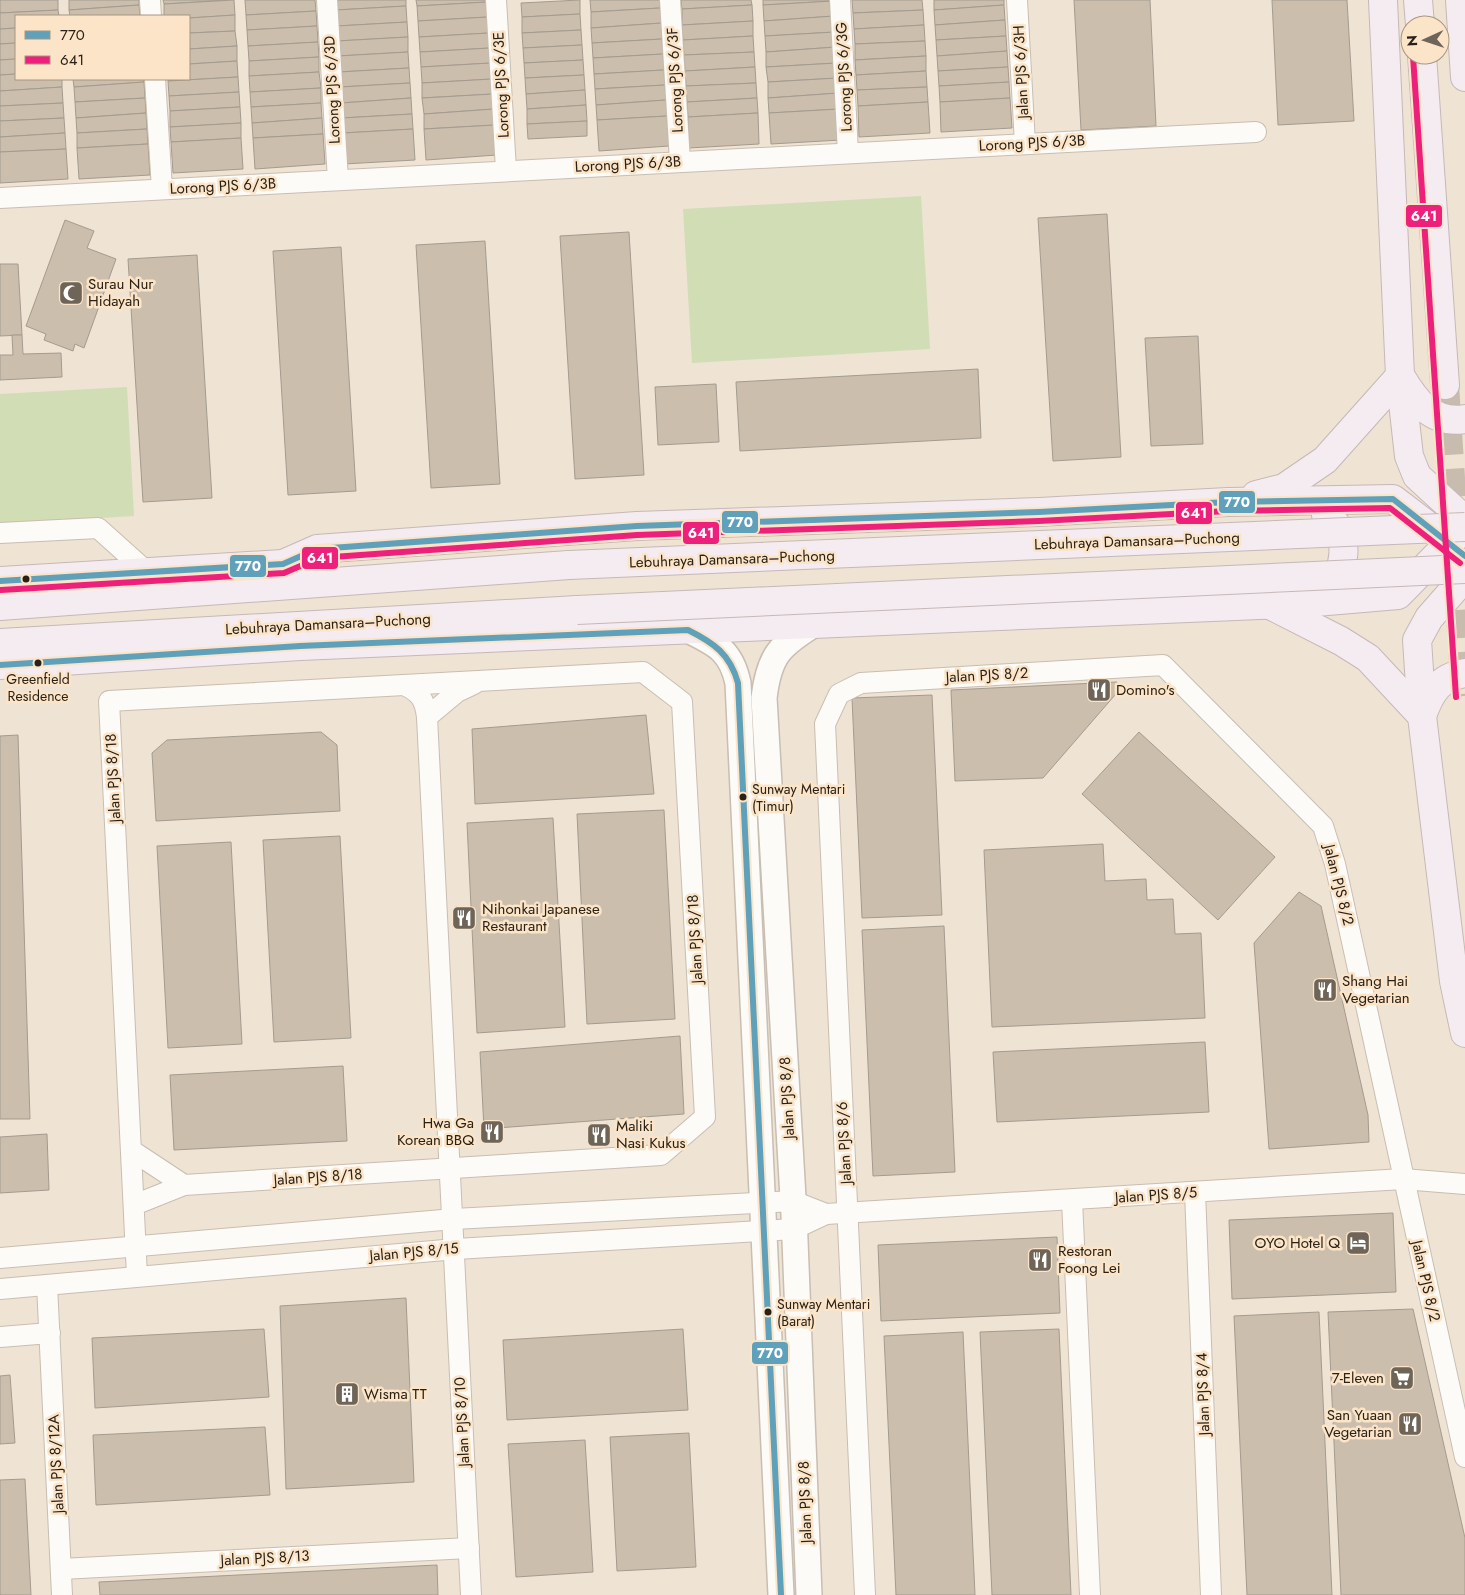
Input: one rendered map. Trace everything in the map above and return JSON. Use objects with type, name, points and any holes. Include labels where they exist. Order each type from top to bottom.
[{"type":"highway","points":[[1383,0],[1400,376],[1408,456],[1417,476],[1465,520]]},
{"type":"highway","points":[[1418,0],[1419,15]]},
{"type":"highway","points":[[1460,0],[1465,76]]},
{"type":"highway","points":[[1423,65],[1444,386]]},
{"type":"highway","points":[[1400,376],[1415,399],[1430,414],[1442,419],[1465,419]]},
{"type":"highway","points":[[1228,502],[1284,488],[1325,460],[1400,376]]},
{"type":"highway","points":[[0,665],[300,646],[1304,602],[1398,595],[1461,538],[1393,499],[1228,502],[1039,512],[637,526],[317,549],[283,564]]},
{"type":"highway","points":[[1304,602],[1332,586],[1344,558],[1341,537],[1336,524],[1329,517],[1305,502]]},
{"type":"highway","name":"Lebuhraya Damansara–Puchong","points":[[0,606],[570,565],[1461,538]]},
{"type":"highway","points":[[0,581],[283,564],[412,575]]},
{"type":"highway","name":"Lebuhraya Damansara–Puchong","points":[[0,643],[577,610],[1465,569]]},
{"type":"highway","points":[[1465,578],[1429,618],[1418,640],[1422,716],[1454,980],[1465,1033]]},
{"type":"highway","points":[[1267,603],[1341,641],[1368,658],[1422,716]]},
{"type":"highway","points":[[1422,716],[1429,695],[1442,682],[1465,673]]},
{"type":"street","points":[[150,0],[151,15]]},
{"type":"street","name":"Lorong PJS 6/3D","points":[[327,0],[338,180]]},
{"type":"street","name":"Lorong PJS 6/3E","points":[[496,0],[506,170]]},
{"type":"street","name":"Lorong PJS 6/3F","points":[[670,0],[680,161]]},
{"type":"street","name":"Lorong PJS 6/3G","points":[[840,0],[848,153]]},
{"type":"street","name":"Jalan PJS 6/3H","points":[[1018,0],[1025,144]]},
{"type":"street","points":[[155,80],[162,189]]},
{"type":"street","name":"Lorong PJS 6/3B","points":[[0,198],[1256,132]]},
{"type":"street","points":[[0,533],[98,528],[147,572]]},
{"type":"street","name":"Jalan PJS 8/8","points":[[809,1595],[793,1202],[764,698],[766,674],[774,658],[790,639],[816,623]]},
{"type":"street","name":"Jalan PJS 8/8","points":[[688,630],[713,643],[726,654],[734,666],[738,683],[781,1595]]},
{"type":"street","name":"Jalan PJS 8/2","points":[[839,694],[861,683],[1164,665],[1323,826],[1336,864],[1465,1457]]},
{"type":"street","name":"Jalan PJS 8/18","points":[[134,1205],[184,1185],[661,1156],[705,1117],[682,702],[643,672],[109,701],[137,1276]]},
{"type":"street","name":"Jalan PJS 8/18","points":[[427,717],[457,692],[484,681]]},
{"type":"street","points":[[404,685],[416,690],[426,702],[454,1219]]},
{"type":"street","name":"Jalan PJS 8/6","points":[[839,694],[825,724],[865,1595]]},
{"type":"street","points":[[131,1150],[184,1185]]},
{"type":"street","name":"Jalan PJS 8/5","points":[[848,1213],[1403,1179],[1465,1184]]},
{"type":"street","name":"Jalan PJS 8/4","points":[[1195,1192],[1211,1595]]},
{"type":"street","points":[[1072,1200],[1090,1595]]},
{"type":"street","name":"Jalan PJS 8/15","points":[[0,1258],[454,1219],[793,1202],[826,1214]]},
{"type":"street","name":"Jalan PJS 8/15","points":[[0,1289],[456,1248],[764,1229],[794,1229],[826,1214],[848,1213]]},
{"type":"street","name":"Jalan PJS 8/10","points":[[454,1219],[471,1595]]},
{"type":"street","name":"Jalan PJS 8/12A","points":[[47,1285],[62,1595]]},
{"type":"street","points":[[0,1337],[50,1333]]},
{"type":"street","name":"Jalan PJS 8/13","points":[[61,1569],[469,1548]]},
{"type":"green space","points":[[921,196],[930,349],[692,363],[683,209]]},
{"type":"green space","points":[[127,387],[134,516],[0,524],[0,394]]},
{"type":"building","points":[[0,0],[58,0],[58,10],[0,13]]},
{"type":"building","points":[[69,0],[139,0],[139,5],[69,10]]},
{"type":"building","points":[[163,0],[229,0],[164,4]]},
{"type":"building","points":[[234,0],[235,15],[190,18],[190,15],[164,15],[164,4]]},
{"type":"building","points":[[245,0],[315,0],[316,11],[246,15]]},
{"type":"building","points":[[335,0],[406,0],[406,6],[336,10]]},
{"type":"building","points":[[416,0],[487,0],[487,2],[417,6]]},
{"type":"building","points":[[580,0],[580,14],[522,17],[521,3]]},
{"type":"building","points":[[590,0],[660,0],[660,8],[591,12]]},
{"type":"building","points":[[681,0],[751,0],[752,5],[682,9]]},
{"type":"building","points":[[763,0],[833,0],[833,1],[763,5]]},
{"type":"building","points":[[852,0],[922,0],[923,10],[853,13]]},
{"type":"building","points":[[934,0],[1004,0],[1004,5],[934,10]]},
{"type":"building","points":[[1074,0],[1150,0],[1156,126],[1081,130]]},
{"type":"building","points":[[1272,0],[1347,0],[1354,121],[1278,125]]},
{"type":"building","points":[[833,1],[834,16],[764,21],[763,5]]},
{"type":"building","points":[[487,2],[488,17],[418,21],[417,6]]},
{"type":"building","points":[[139,5],[140,15],[70,15],[69,10]]},
{"type":"building","points":[[752,5],[753,21],[682,25],[682,9]]},
{"type":"building","points":[[1004,5],[1005,20],[935,25],[934,10]]},
{"type":"building","points":[[406,6],[407,22],[337,26],[336,10]]},
{"type":"building","points":[[660,8],[662,23],[591,28],[591,12]]},
{"type":"building","points":[[58,10],[59,15],[15,15],[15,28],[0,29],[0,13]]},
{"type":"building","points":[[923,10],[924,25],[854,29],[853,13]]},
{"type":"building","points":[[316,11],[317,26],[247,30],[246,15]]},
{"type":"building","points":[[580,14],[581,30],[522,33],[522,17]]},
{"type":"building","points":[[235,15],[235,31],[190,33],[190,18]]},
{"type":"building","points":[[834,16],[835,32],[765,36],[764,21]]},
{"type":"building","points":[[488,17],[489,33],[419,37],[418,21]]},
{"type":"building","points":[[1005,20],[1006,36],[936,40],[935,25]]},
{"type":"building","points":[[753,21],[753,36],[683,40],[682,25]]},
{"type":"building","points":[[407,22],[408,37],[337,41],[337,26]]},
{"type":"building","points":[[662,23],[662,39],[592,43],[591,28]]},
{"type":"building","points":[[924,25],[925,41],[855,44],[854,29]]},
{"type":"building","points":[[317,26],[318,42],[248,46],[247,30]]},
{"type":"building","points":[[15,28],[15,43],[0,44],[0,29]]},
{"type":"building","points":[[581,30],[582,45],[523,48],[522,33]]},
{"type":"building","points":[[235,31],[237,46],[190,49],[190,33]]},
{"type":"building","points":[[835,32],[836,47],[766,52],[765,36]]},
{"type":"building","points":[[489,33],[490,48],[420,52],[419,37]]},
{"type":"building","points":[[753,36],[754,52],[684,55],[683,40]]},
{"type":"building","points":[[1006,36],[1007,51],[937,56],[936,40]]},
{"type":"building","points":[[408,37],[408,52],[338,56],[337,41]]},
{"type":"building","points":[[662,39],[663,54],[593,58],[592,43]]},
{"type":"building","points":[[925,41],[926,56],[855,60],[855,44]]},
{"type":"building","points":[[318,42],[319,57],[249,61],[248,46]]},
{"type":"building","points":[[15,43],[15,59],[0,60],[0,44]]},
{"type":"building","points":[[582,45],[583,60],[524,63],[523,48]]},
{"type":"building","points":[[237,46],[237,61],[190,64],[190,49]]},
{"type":"building","points":[[836,47],[837,63],[766,67],[766,52]]},
{"type":"building","points":[[490,48],[491,63],[421,67],[420,52]]},
{"type":"building","points":[[1007,51],[1008,67],[938,71],[937,56]]},
{"type":"building","points":[[408,52],[409,68],[339,72],[338,56]]},
{"type":"building","points":[[754,52],[755,67],[685,71],[684,55]]},
{"type":"building","points":[[663,54],[664,70],[594,74],[593,58]]},
{"type":"building","points":[[926,56],[926,71],[856,75],[855,60]]},
{"type":"building","points":[[319,57],[319,72],[249,76],[249,61]]},
{"type":"building","points":[[15,59],[15,74],[0,75],[0,60]]},
{"type":"building","points":[[583,60],[584,75],[525,78],[524,63]]},
{"type":"building","points":[[237,61],[238,77],[190,80],[190,64]]},
{"type":"building","points":[[491,63],[492,79],[422,83],[421,67]]},
{"type":"building","points":[[837,63],[838,78],[768,82],[766,67]]},
{"type":"building","points":[[755,67],[756,83],[686,86],[685,71]]},
{"type":"building","points":[[1008,67],[1009,82],[939,86],[938,71]]},
{"type":"building","points":[[409,68],[410,83],[340,87],[339,72]]},
{"type":"building","points":[[664,70],[665,85],[595,89],[594,74]]},
{"type":"building","points":[[926,71],[927,87],[857,90],[856,75]]},
{"type":"building","points":[[319,72],[321,88],[250,92],[249,76]]},
{"type":"building","points":[[15,74],[15,80],[62,80],[62,87],[0,91],[0,75]]},
{"type":"building","points":[[584,75],[585,90],[526,94],[525,78]]},
{"type":"building","points":[[238,77],[239,92],[169,96],[168,81]]},
{"type":"building","points":[[838,78],[839,93],[768,98],[768,82]]},
{"type":"building","points":[[492,79],[493,94],[422,98],[422,83]]},
{"type":"building","points":[[73,80],[144,80],[144,82],[74,87]]},
{"type":"building","points":[[144,82],[145,98],[75,102],[74,87]]},
{"type":"building","points":[[1009,82],[1010,98],[940,102],[939,86]]},
{"type":"building","points":[[410,83],[411,98],[341,103],[340,87]]},
{"type":"building","points":[[756,83],[757,98],[687,102],[686,86]]},
{"type":"building","points":[[665,85],[666,100],[596,105],[595,89]]},
{"type":"building","points":[[62,87],[63,103],[0,106],[0,91]]},
{"type":"building","points":[[927,87],[928,102],[858,106],[857,90]]},
{"type":"building","points":[[321,88],[321,103],[251,107],[250,92]]},
{"type":"building","points":[[585,90],[586,105],[527,109],[526,94]]},
{"type":"building","points":[[239,92],[240,107],[170,111],[169,96]]},
{"type":"building","points":[[839,93],[839,109],[769,113],[768,98]]},
{"type":"building","points":[[493,94],[494,109],[424,114],[422,98]]},
{"type":"building","points":[[145,98],[146,113],[76,118],[75,102]]},
{"type":"building","points":[[411,98],[412,114],[342,118],[341,103]]},
{"type":"building","points":[[757,98],[758,113],[688,117],[687,102]]},
{"type":"building","points":[[1010,98],[1012,128],[941,132],[940,102]]},
{"type":"building","points":[[666,100],[667,116],[597,120],[596,105]]},
{"type":"building","points":[[928,102],[930,133],[859,137],[858,106]]},
{"type":"building","points":[[63,103],[64,118],[0,121],[0,106]]},
{"type":"building","points":[[321,103],[322,118],[252,123],[251,107]]},
{"type":"building","points":[[586,105],[587,121],[527,124],[527,109]]},
{"type":"building","points":[[240,107],[241,123],[170,127],[170,111]]},
{"type":"building","points":[[494,109],[495,125],[424,129],[424,114]]},
{"type":"building","points":[[839,109],[841,140],[771,144],[769,113]]},
{"type":"building","points":[[146,113],[147,129],[77,133],[76,118]]},
{"type":"building","points":[[758,113],[759,144],[689,148],[688,117]]},
{"type":"building","points":[[412,114],[413,129],[343,133],[342,118]]},
{"type":"building","points":[[667,116],[669,146],[599,151],[597,120]]},
{"type":"building","points":[[64,118],[65,133],[0,137],[0,121]]},
{"type":"building","points":[[322,118],[323,134],[253,138],[252,123]]},
{"type":"building","points":[[587,121],[587,136],[528,139],[527,124]]},
{"type":"building","points":[[241,123],[241,138],[171,142],[170,127]]},
{"type":"building","points":[[495,125],[497,155],[426,160],[424,129]]},
{"type":"building","points":[[147,129],[148,144],[77,148],[77,133]]},
{"type":"building","points":[[413,129],[415,160],[344,164],[343,133]]},
{"type":"building","points":[[65,133],[66,149],[0,152],[0,137]]},
{"type":"building","points":[[323,134],[325,164],[255,169],[253,138]]},
{"type":"building","points":[[241,138],[243,169],[173,173],[171,142]]},
{"type":"building","points":[[148,144],[150,175],[79,179],[77,148]]},
{"type":"building","points":[[66,149],[68,179],[0,183],[0,152]]},
{"type":"building","points":[[1107,214],[1121,457],[1053,461],[1038,218]]},
{"type":"building","name":"Surau Nur Hidayah","points":[[65,220],[94,231],[87,248],[116,259],[84,348],[75,344],[73,351],[44,340],[46,334],[26,326]]},
{"type":"building","points":[[629,232],[644,475],[575,479],[560,236]]},
{"type":"building","points":[[485,241],[500,484],[431,488],[416,245]]},
{"type":"building","points":[[341,247],[356,491],[288,495],[273,251]]},
{"type":"building","points":[[197,255],[212,498],[143,502],[128,259]]},
{"type":"building","points":[[0,264],[18,264],[22,335],[0,336]]},
{"type":"building","points":[[12,335],[22,335],[23,354],[61,353],[62,377],[0,380],[0,355],[13,355]]},
{"type":"building","points":[[1198,336],[1203,444],[1151,446],[1145,338]]},
{"type":"building","points":[[978,369],[981,438],[740,451],[736,382]]},
{"type":"building","points":[[716,384],[719,442],[658,445],[655,387]]},
{"type":"building","points":[[1117,682],[1115,695],[1043,778],[955,781],[951,690]]},
{"type":"building","points":[[932,695],[942,915],[862,918],[852,698]]},
{"type":"building","points":[[646,715],[654,794],[475,804],[472,729]]},
{"type":"building","points":[[321,732],[337,745],[340,811],[156,821],[152,753],[167,740]]},
{"type":"building","points":[[1139,732],[1275,857],[1218,920],[1082,794]]},
{"type":"building","points":[[18,735],[30,1119],[0,1119],[0,736]]},
{"type":"building","points":[[664,810],[675,1019],[587,1024],[577,814]]},
{"type":"building","points":[[553,818],[565,1027],[477,1033],[467,823]]},
{"type":"building","points":[[340,836],[351,1038],[274,1042],[263,840]]},
{"type":"building","points":[[231,842],[242,1044],[168,1048],[157,846]]},
{"type":"building","points":[[1103,844],[1105,881],[1146,879],[1147,900],[1173,899],[1175,934],[1201,933],[1205,1018],[992,1027],[984,850]]},
{"type":"building","points":[[1299,892],[1321,906],[1368,1115],[1369,1142],[1269,1149],[1254,943]]},
{"type":"building","points":[[944,926],[955,1172],[873,1176],[862,930]]},
{"type":"building","points":[[680,1036],[684,1114],[484,1129],[480,1052]]},
{"type":"building","points":[[1205,1042],[1209,1112],[997,1122],[993,1052]]},
{"type":"building","points":[[343,1066],[347,1141],[174,1150],[170,1075]]},
{"type":"building","points":[[47,1134],[49,1190],[0,1193],[0,1137]]},
{"type":"building","points":[[1393,1213],[1396,1292],[1232,1299],[1229,1220]]},
{"type":"building","points":[[1057,1237],[1060,1313],[881,1321],[878,1245]]},
{"type":"building","name":"Wisma TT","points":[[406,1298],[414,1482],[286,1489],[280,1306]]},
{"type":"building","points":[[1413,1309],[1465,1538],[1465,1595],[1341,1595],[1328,1312]]},
{"type":"building","points":[[1319,1312],[1332,1595],[1247,1595],[1234,1316]]},
{"type":"building","points":[[264,1329],[269,1397],[95,1408],[92,1338]]},
{"type":"building","points":[[683,1329],[688,1410],[507,1420],[503,1340]]},
{"type":"building","points":[[1059,1329],[1071,1595],[992,1595],[980,1332]]},
{"type":"building","points":[[963,1332],[975,1595],[896,1595],[884,1336]]},
{"type":"building","points":[[10,1375],[15,1443],[0,1444],[0,1376]]},
{"type":"building","points":[[265,1427],[270,1495],[96,1505],[93,1435]]},
{"type":"building","points":[[689,1433],[696,1567],[617,1571],[610,1437]]},
{"type":"building","points":[[585,1440],[593,1572],[516,1577],[508,1444]]},
{"type":"building","points":[[25,1479],[31,1595],[0,1595],[0,1480]]},
{"type":"building","points":[[437,1565],[438,1595],[100,1595],[99,1582]]},
{"type":"tunnel","points":[[1445,385],[1454,525]]},
{"type":"tunnel","points":[[1457,568],[1465,696]]},
{"type":"transit line","name":"641","points":[[1414,65],[1456,697]]},
{"type":"transit line","name":"770","points":[[0,581],[283,564],[317,549],[637,526],[1039,512],[1228,502],[1393,499],[1465,556]]},
{"type":"transit line","name":"641","points":[[1,590],[284,573],[319,558],[637,535],[1039,521],[1228,511],[1390,508],[1460,563]]},
{"type":"transit line","name":"770","points":[[0,665],[300,646],[688,630],[706,640],[726,657],[738,683],[781,1595]]},
{"type":"place","name":"Surau Nur Hidayah","points":[[71,293]]},
{"type":"place","name":"Greenfield Residence","points":[[38,663]]},
{"type":"place","name":"Domino's","points":[[1099,690]]},
{"type":"place","name":"Sunway Mentari (Timur)","points":[[743,797]]},
{"type":"place","name":"Nihonkai Japanese Restaurant","points":[[464,918]]},
{"type":"place","name":"Shang Hai Vegetarian","points":[[1325,990]]},
{"type":"place","name":"Hwa Ga Korean BBQ","points":[[492,1132]]},
{"type":"place","name":"Maliki Nasi Kukus","points":[[599,1135]]},
{"type":"place","name":"OYO Hotel Q","points":[[1358,1243]]},
{"type":"place","name":"Restoran Foong Lei","points":[[1040,1260]]},
{"type":"place","name":"Sunway Mentari (Barat)","points":[[768,1312]]},
{"type":"place","name":"7-Eleven","points":[[1402,1378]]},
{"type":"place","name":"Wisma TT","points":[[347,1394]]},
{"type":"place","name":"San Yuaan Vegetarian","points":[[1410,1424]]}]
